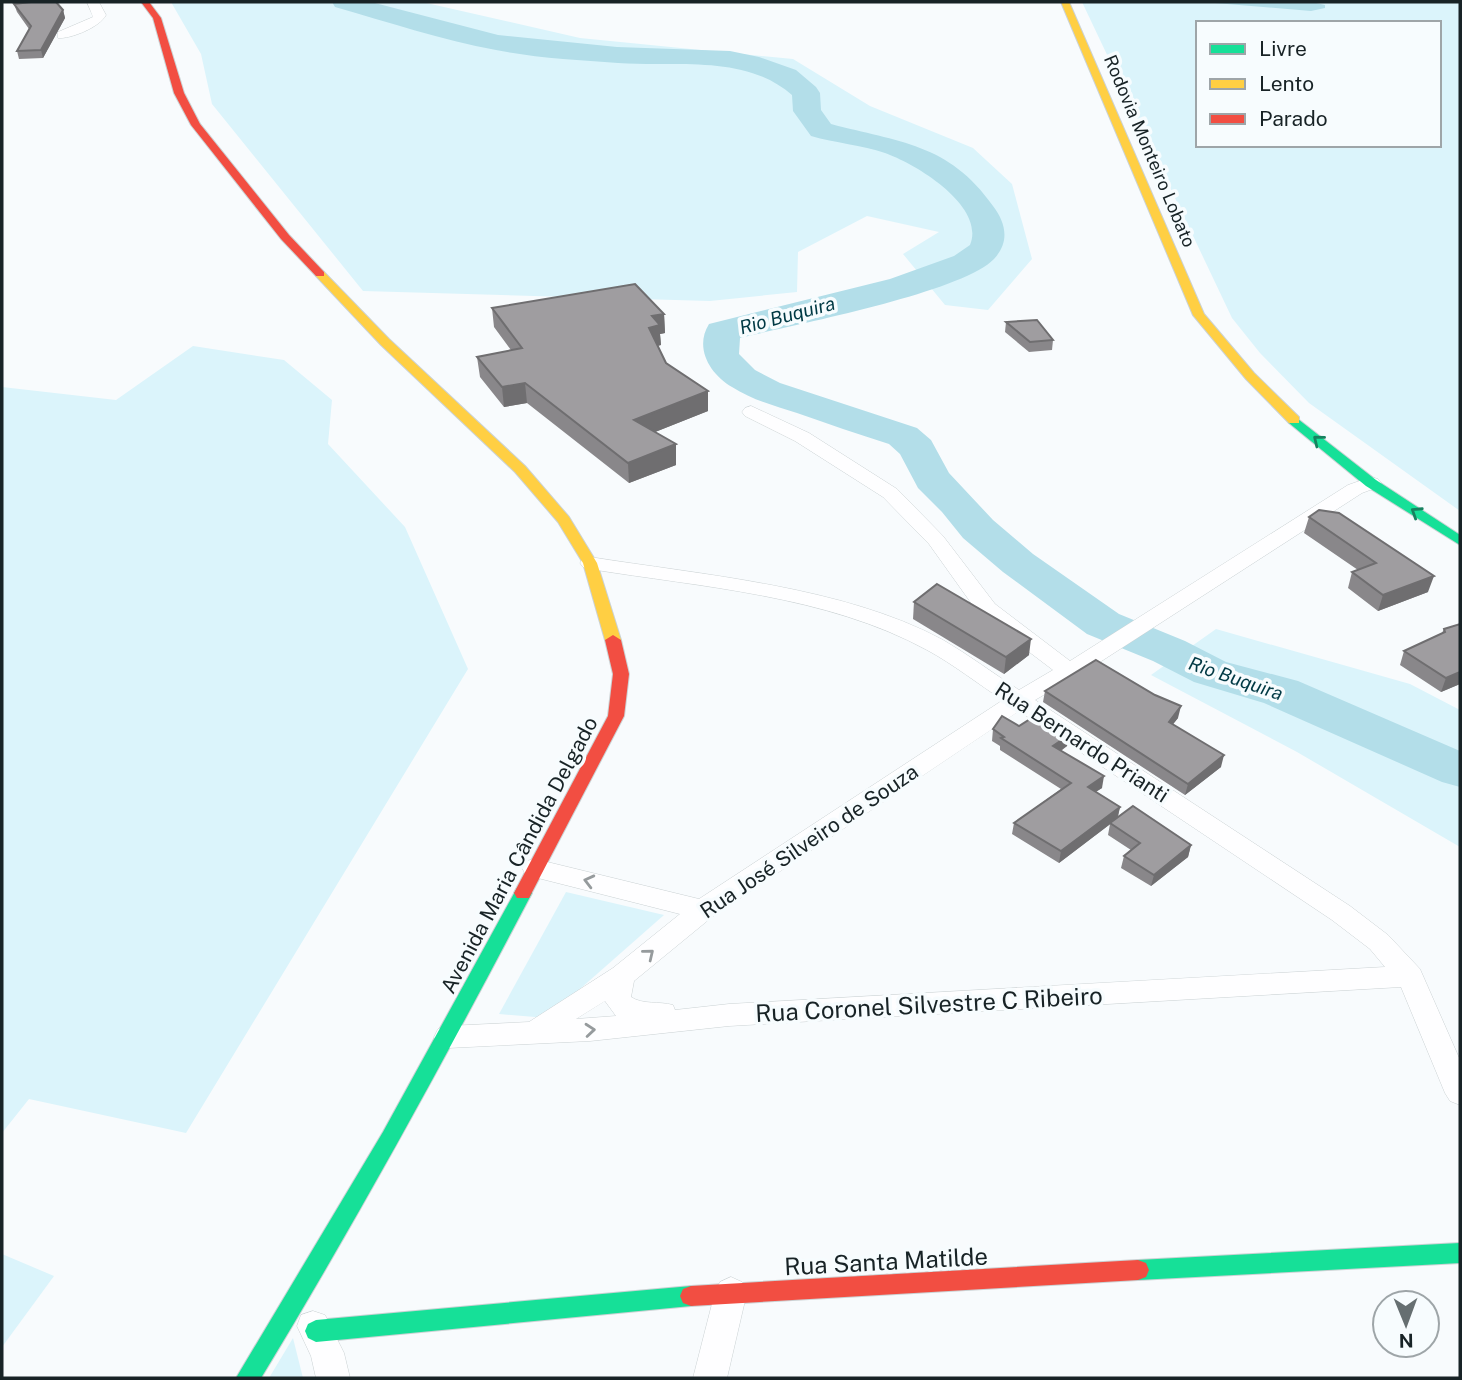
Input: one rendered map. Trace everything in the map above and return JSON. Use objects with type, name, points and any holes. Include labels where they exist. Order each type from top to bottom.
[{"type":"street","points":[[62,35],[99,19],[100,15],[93,2]]},
{"type":"street","name":"Avenida Maria Cândida Delgado","points":[[145,2],[157,18],[179,93],[196,125],[285,237],[385,342],[520,469],[564,520],[590,563],[605,607],[621,674],[616,716],[448,1037],[295,1305],[248,1378]]},
{"type":"street","name":"Rodovia Monteiro Lobato","points":[[1065,2],[1199,315],[1267,393],[1363,486],[1460,559]]},
{"type":"street","name":"Rodovia Monteiro Lobato","points":[[1199,315],[1201,338],[1213,358]]},
{"type":"street","points":[[751,412],[802,437],[890,492],[936,540],[986,609],[1069,671]]},
{"type":"street","name":"Rodovia Monteiro Lobato","points":[[1335,474],[1363,486],[1460,541]]},
{"type":"street","name":"Rua José Silveiro de Souza","points":[[533,1034],[623,975],[703,910],[1019,700],[1363,486]]},
{"type":"street","name":"Rua Bernardo Prianti","points":[[590,563],[796,599],[884,622],[934,645],[1341,913],[1379,942],[1410,976],[1460,1093]]},
{"type":"street","points":[[535,868],[703,910]]},
{"type":"street","points":[[623,975],[616,997],[626,1009],[657,1013],[729,1015]]},
{"type":"street","name":"Rua Coronel Silvestre C Ribeiro","points":[[448,1037],[533,1034],[729,1015],[1410,976]]},
{"type":"street","name":"Rua Santa Matilde","points":[[316,1331],[732,1292],[1460,1253]]},
{"type":"street","points":[[710,1378],[732,1292]]},
{"type":"street","points":[[295,1305],[316,1331],[327,1353],[333,1378]]},
{"type":"shaded area","points":[[171,2],[422,2],[580,38],[793,59],[870,106],[973,148],[1012,184],[1032,259],[988,310],[945,305],[903,254],[939,232],[867,216],[798,252],[797,292],[710,301],[363,291],[212,104],[201,54]]},
{"type":"shaded area","points":[[1082,2],[1460,2],[1460,511],[1309,403],[1260,353],[1232,318]]},
{"type":"shaded area","points":[[193,346],[284,360],[332,400],[328,444],[405,527],[468,669],[186,1133],[29,1099],[2,1133],[2,387],[116,400]]},
{"type":"shaded area","points":[[1216,629],[1410,684],[1460,710],[1460,847],[1297,752],[1151,675]]},
{"type":"shaded area","points":[[566,892],[664,915],[547,1018],[499,1014]]},
{"type":"shaded area","points":[[2,1254],[54,1276],[2,1347]]},
{"type":"shaded area","points":[[293,1338],[303,1378],[269,1378]]},
{"type":"water","points":[[1203,2],[1312,2],[1325,5],[1325,8],[1311,11]]},
{"type":"building","points":[[56,2],[63,10],[41,50],[17,51],[31,26],[14,4]]},
{"type":"building","points":[[635,284],[664,314],[652,316],[660,325],[649,328],[666,363],[708,391],[634,420],[676,444],[628,463],[525,383],[502,387],[477,357],[522,348],[492,308]]},
{"type":"building","points":[[1037,320],[1053,340],[1030,342],[1006,322]]},
{"type":"building","points":[[1319,510],[1339,513],[1434,576],[1383,595],[1352,572],[1376,563],[1309,517]]},
{"type":"building","points":[[937,584],[1031,639],[1006,657],[914,602]]},
{"type":"building","points":[[1460,624],[1460,672],[1446,678],[1404,651],[1445,632],[1444,629]]},
{"type":"building","points":[[1096,660],[1155,695],[1181,706],[1169,722],[1224,755],[1188,784],[1045,691]]},
{"type":"building","points":[[1038,714],[1069,735],[1053,746],[1104,776],[1088,787],[1120,807],[1061,851],[1014,823],[1071,783],[1001,738],[1004,737],[993,729],[1002,716],[1019,726]]},
{"type":"building","points":[[1133,806],[1191,845],[1154,875],[1124,856],[1140,843],[1110,823]]},
{"type":"waterway","name":"Rio Buquira","points":[[344,2],[497,43],[617,55],[730,59],[759,65],[786,76],[806,93],[807,111],[821,130],[899,148],[942,171],[960,186],[984,215],[989,227],[989,239],[982,252],[966,263],[938,275],[818,309],[722,332],[721,356],[742,378],[767,391],[903,436],[917,448],[932,479],[957,503],[978,529],[1018,563],[1103,624],[1169,651],[1210,672],[1281,692],[1460,770]]},
{"type":"traffic: fast","points":[[1294,420],[1371,483],[1460,541]]},
{"type":"traffic: fast","points":[[248,1378],[390,1138],[523,893]]},
{"type":"traffic: fast","points":[[1138,1270],[1460,1253]]},
{"type":"traffic: fast","points":[[316,1331],[691,1296]]},
{"type":"traffic: slow","points":[[1065,2],[1199,315],[1250,376],[1294,420]]},
{"type":"traffic: slow","points":[[320,274],[385,342],[520,469],[564,520],[590,563],[613,640]]},
{"type":"traffic: jam","points":[[145,2],[157,18],[179,93],[196,125],[285,237],[320,274]]},
{"type":"traffic: jam","points":[[523,893],[616,716],[621,674],[613,640]]},
{"type":"traffic: jam","points":[[691,1296],[1138,1270]]}]
